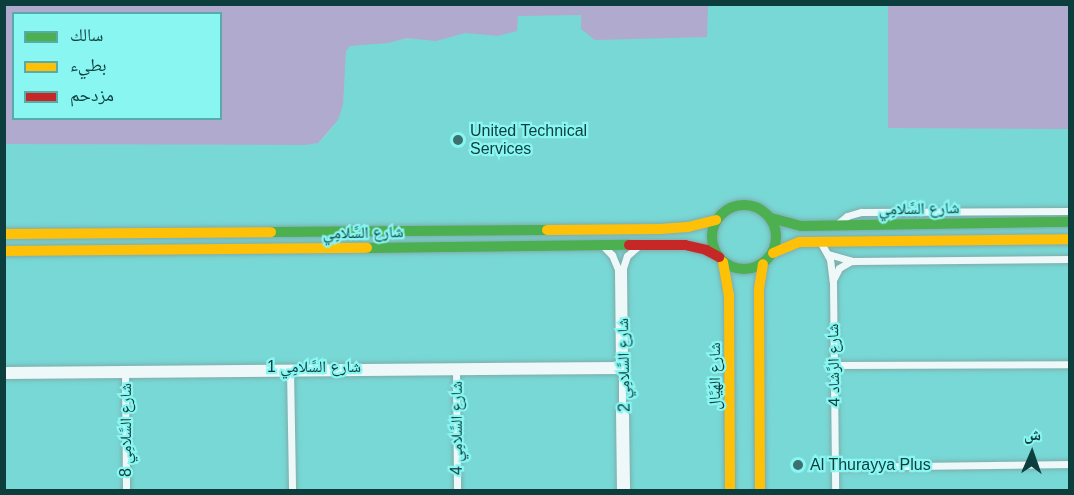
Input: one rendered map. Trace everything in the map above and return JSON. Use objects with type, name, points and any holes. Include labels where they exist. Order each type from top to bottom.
[{"type":"street","points":[[742,205],[757,207],[771,218],[777,235],[773,253],[763,264],[747,269],[730,267],[721,260],[712,236],[716,220],[727,210],[742,205]]},
{"type":"street","points":[[834,226],[847,216],[861,212],[1070,211]]},
{"type":"street","name":"شارع السَّلامِي","points":[[771,218],[801,226],[1070,222]]},
{"type":"street","name":"شارع السَّلامِي","points":[[4,234],[660,229],[688,227],[716,220]]},
{"type":"street","name":"شارع السَّلامِي","points":[[773,253],[799,242],[1070,239]]},
{"type":"street","name":"شارع الرَّشاد 4","points":[[821,243],[828,254],[832,282],[835,490]]},
{"type":"street","name":"شارع السَّلامِي 2","points":[[603,246],[612,255],[618,269],[626,490]]},
{"type":"street","name":"شارع السَّلامِي 2","points":[[620,490],[623,268],[629,253],[639,246]]},
{"type":"street","name":"شارع السَّلامِي","points":[[4,251],[692,246],[721,260]]},
{"type":"street","points":[[828,254],[853,261],[1070,259]]},
{"type":"street","name":"شارع الهَيَّال","points":[[721,260],[729,295],[730,490]]},
{"type":"street","points":[[832,282],[839,268],[853,261]]},
{"type":"street","points":[[760,490],[759,289],[763,264]]},
{"type":"street","points":[[834,365],[1070,364]]},
{"type":"street","name":"شارع السَّلامِي 1","points":[[4,370],[621,367]]},
{"type":"street","name":"شارع السَّلامِي 4","points":[[456,369],[457,490]]},
{"type":"street","points":[[290,370],[292,490]]},
{"type":"street","name":"شارع السَّلامِي 1","points":[[4,375],[125,371]]},
{"type":"street","name":"شارع السَّلامِي 8","points":[[125,371],[126,490]]},
{"type":"street","points":[[835,467],[1070,464]]},
{"type":"shaded area","points":[[5,4],[1069,5],[1069,129],[888,128],[888,6],[708,6],[707,37],[595,40],[581,29],[581,15],[518,16],[517,31],[498,36],[465,33],[436,41],[407,38],[388,43],[350,46],[346,51],[343,105],[338,120],[318,143],[306,145],[5,144]]},
{"type":"shaded area","points":[[707,6],[889,6],[888,128],[1069,129],[1069,490],[5,490],[5,144],[306,145],[318,143],[330,132],[343,105],[346,51],[350,46],[465,33],[517,31],[517,16],[582,15],[707,37]]},
{"type":"traffic: fast","points":[[738,205],[750,205],[767,214],[774,225],[776,237],[774,249],[767,260],[750,269],[738,269],[726,264],[717,255],[712,243],[712,231],[717,219],[726,210],[738,205]]},
{"type":"traffic: fast","points":[[771,218],[801,226],[1070,222]]},
{"type":"traffic: fast","points":[[271,232],[547,230]]},
{"type":"traffic: fast","points":[[367,248],[629,245]]},
{"type":"traffic: slow","points":[[547,230],[660,229],[688,227],[716,220]]},
{"type":"traffic: slow","points":[[4,234],[271,232]]},
{"type":"traffic: slow","points":[[773,253],[799,242],[1070,239]]},
{"type":"traffic: slow","points":[[4,251],[367,248]]},
{"type":"traffic: slow","points":[[723,262],[729,295],[730,490]]},
{"type":"traffic: slow","points":[[760,490],[759,289],[763,264]]},
{"type":"traffic: jam","points":[[629,245],[685,245],[706,250],[719,257]]},
{"type":"place","name":"United Technical Services","points":[[458,140]]},
{"type":"place","name":"Al Thurayya Plus","points":[[798,465]]}]
